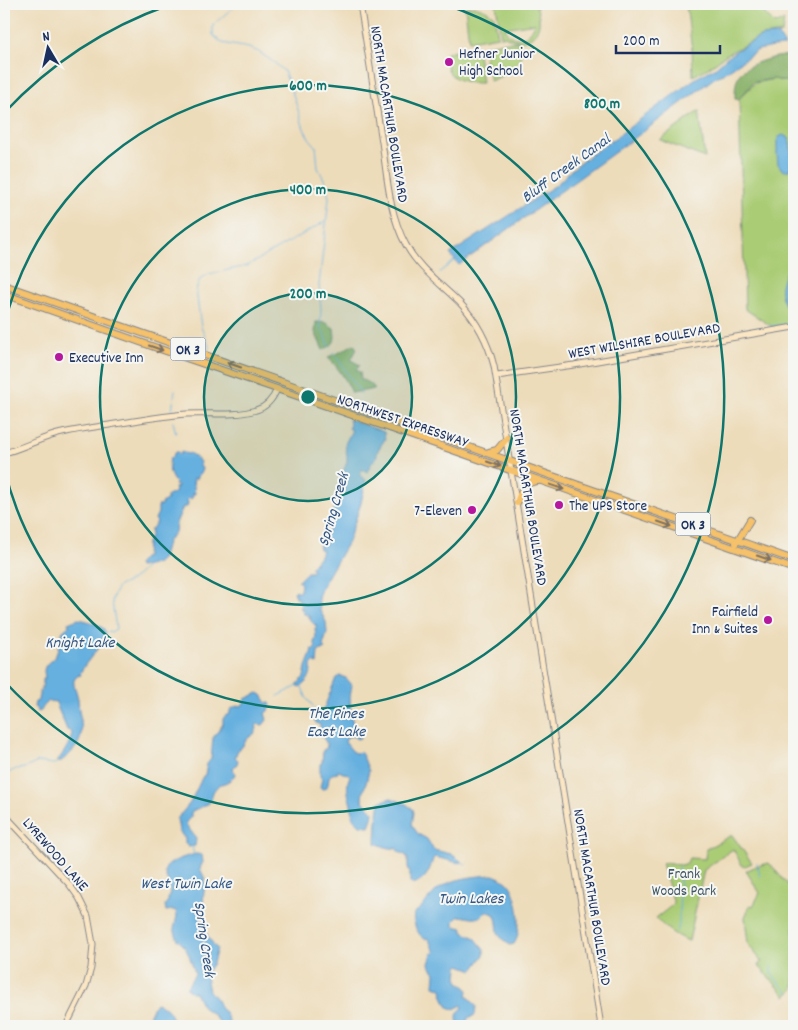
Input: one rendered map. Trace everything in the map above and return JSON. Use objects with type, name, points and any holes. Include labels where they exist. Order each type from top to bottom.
[{"type":"highway","name":"NORTHWEST EXPRESSWAY","points":[[4,285],[794,560]]},
{"type":"highway","points":[[4,290],[34,296]]},
{"type":"highway","name":"NORTHWEST EXPRESSWAY","points":[[4,294],[794,569]]},
{"type":"highway","points":[[46,309],[74,313],[120,330],[130,329]]},
{"type":"highway","points":[[277,389],[280,380]]},
{"type":"highway","points":[[428,441],[430,433]]},
{"type":"highway","points":[[485,452],[497,450],[507,438]]},
{"type":"highway","points":[[517,503],[522,489],[526,485],[531,482],[540,481]]},
{"type":"highway","points":[[602,502],[626,501]]},
{"type":"highway","points":[[623,510],[629,507],[649,509]]},
{"type":"highway","points":[[733,548],[735,539],[748,520]]},
{"type":"main road","name":"NORTH MACARTHUR BOULEVARD","points":[[360,4],[392,202],[398,227],[406,245],[417,262],[460,304],[477,326],[489,348],[497,376],[601,1026]]},
{"type":"main road","name":"WEST WILSHIRE BOULEVARD","points":[[497,376],[574,365],[794,327]]},
{"type":"main road","points":[[4,453],[61,433],[176,415],[202,413],[218,415],[259,410],[273,397],[277,389]]},
{"type":"main road","name":"LYREWOOD LANE","points":[[4,814],[69,884],[88,916],[93,944],[91,968],[86,986],[66,1026]]},
{"type":"green space","points":[[496,4],[536,4],[539,24],[537,30],[530,38],[520,41],[505,36],[501,37]],"holes":[[[535,23],[533,29],[525,36],[516,38],[504,28]]]},
{"type":"green space","points":[[686,4],[763,4],[765,14],[775,24],[784,21],[782,33],[762,36],[727,54],[693,76],[692,50]]},
{"type":"green space","points":[[475,6],[486,10],[494,16],[498,36],[469,41],[465,7]]},
{"type":"green space","points":[[503,42],[520,42],[521,55],[509,71],[490,81],[483,49],[485,46]]},
{"type":"green space","points":[[477,47],[482,83],[463,81],[450,74],[446,53]]},
{"type":"green space","points":[[794,55],[794,83],[773,79],[754,82],[739,99],[735,98],[737,81],[743,70],[765,60]]},
{"type":"green space","points":[[774,79],[794,83],[794,325],[774,328],[745,309],[739,99],[755,83]]},
{"type":"green space","points":[[699,111],[705,158],[660,140]]},
{"type":"green space","points":[[316,322],[327,323],[334,328],[334,342],[323,350],[315,332]]},
{"type":"green space","points":[[354,344],[357,349],[351,360],[360,365],[356,370],[360,372],[361,379],[372,385],[375,389],[352,393],[342,374],[328,357]]},
{"type":"green space","name":"Frank Woods Park","points":[[732,835],[752,863],[743,867],[733,849],[704,870],[689,941],[679,937],[656,918],[674,904],[662,863],[682,865],[687,863],[689,858],[705,859],[706,849]]},
{"type":"green space","points":[[769,863],[794,892],[794,989],[786,996],[758,965],[762,962],[748,944],[745,917],[750,905],[753,906],[760,893],[746,871]]},
{"type":"water","points":[[778,35],[785,46],[758,50],[723,74],[717,76],[459,265],[450,254],[556,185],[589,156],[696,78],[715,68],[727,57],[762,36]]},
{"type":"water","points":[[783,135],[789,138],[792,159],[789,170],[783,171],[778,164],[777,141]]},
{"type":"water","points":[[794,252],[794,308],[785,305],[781,290]]},
{"type":"water","points":[[349,419],[384,432],[385,439],[367,472],[362,469],[360,473],[360,476],[366,480],[361,503],[348,542],[322,586],[318,597],[320,610],[326,622],[327,633],[323,646],[325,648],[318,652],[317,664],[314,662],[311,665],[309,678],[299,687],[297,685],[304,677],[311,649],[314,650],[316,646],[314,642],[316,638],[315,628],[317,627],[310,620],[311,617],[308,617],[309,615],[304,614],[304,610],[301,609],[301,604],[298,601],[300,599],[297,599],[294,592],[296,590],[300,591],[301,584],[298,581],[307,572],[313,571],[311,567],[320,556],[322,550],[319,549],[318,545],[326,544],[324,537],[327,534],[333,510],[343,486],[343,484],[338,483],[344,481],[342,475],[347,462],[345,444],[352,430],[348,428],[350,425]]},
{"type":"water","points":[[175,452],[179,454],[181,452],[189,453],[200,462],[201,473],[196,479],[194,478],[193,484],[195,494],[192,493],[193,497],[187,500],[187,507],[183,507],[176,523],[175,532],[167,542],[163,558],[158,563],[139,567],[138,564],[146,557],[150,531],[157,522],[155,519],[158,513],[158,506],[167,500],[167,496],[176,492],[175,488],[178,487],[170,475],[169,468],[170,458]]},
{"type":"water","name":"Knight Lake","points":[[78,619],[101,627],[104,629],[106,636],[83,668],[80,673],[81,675],[77,676],[74,680],[82,728],[80,740],[73,751],[58,762],[69,743],[72,732],[67,730],[56,702],[49,701],[38,712],[34,707],[35,702],[38,701],[43,679],[45,679],[45,667],[56,655],[63,631],[69,626],[68,623]]},
{"type":"water","name":"The Pines East Lake","points":[[340,676],[346,678],[352,685],[350,697],[351,717],[356,735],[360,736],[357,739],[353,736],[347,737],[345,742],[354,753],[360,752],[369,771],[362,799],[373,811],[369,826],[360,825],[353,818],[348,791],[349,774],[339,771],[332,774],[329,777],[326,788],[322,789],[320,787],[322,779],[320,776],[320,764],[322,763],[323,750],[327,748],[326,742],[321,735],[320,725],[316,723],[312,715],[324,708],[336,678]]},
{"type":"water","points":[[258,693],[271,705],[265,713],[267,720],[263,725],[258,724],[256,726],[255,733],[238,750],[235,757],[238,760],[237,764],[233,768],[235,775],[214,790],[206,805],[191,812],[191,817],[186,822],[196,838],[195,846],[188,847],[179,831],[177,819],[190,803],[205,775],[207,764],[211,759],[213,738],[223,724],[225,716],[230,714],[230,710],[243,705],[245,699]]},
{"type":"water","points":[[391,798],[413,809],[412,825],[418,834],[427,839],[434,850],[451,854],[461,861],[460,863],[435,857],[424,878],[412,884],[410,882],[408,858],[396,848],[388,848],[376,843],[380,802]]},
{"type":"water","name":"West Twin Lake","points":[[196,854],[202,855],[203,862],[200,868],[205,882],[203,911],[200,921],[217,948],[213,963],[206,974],[207,982],[209,991],[225,1012],[231,1026],[222,1026],[213,1014],[201,1004],[195,992],[187,989],[195,974],[194,970],[189,955],[178,940],[174,929],[177,916],[176,911],[166,911],[165,905],[168,901],[170,890],[165,874],[167,866],[176,860]]},
{"type":"water","name":"Twin Lakes","points":[[493,875],[508,883],[515,896],[519,922],[517,938],[514,944],[510,945],[504,941],[498,932],[495,915],[488,912],[474,918],[459,916],[454,921],[454,926],[463,928],[463,932],[475,938],[484,949],[484,955],[473,970],[460,965],[458,967],[457,978],[460,984],[466,987],[467,995],[476,1006],[475,1015],[467,1020],[473,1026],[467,1026],[466,1022],[460,1024],[457,1021],[458,1013],[463,1008],[462,1005],[454,1009],[448,1007],[441,988],[434,986],[435,973],[429,964],[432,954],[435,952],[428,938],[425,939],[417,931],[414,924],[414,913],[436,891],[448,883],[463,878]]},
{"type":"water","points":[[156,1003],[164,1006],[169,1011],[175,1026],[147,1026],[150,1014]]},
{"type":"waterway","name":"Spring Creek","points":[[237,4],[214,24],[213,35],[222,43],[249,48],[259,52],[284,71],[304,129],[316,146],[318,168],[325,181],[329,198],[319,285],[320,326],[330,347]]},
{"type":"waterway","points":[[208,351],[209,346],[201,327],[196,290],[200,279],[209,274],[247,266],[326,221]]},
{"type":"waterway","name":"Bluff Creek Canal","points":[[440,272],[455,260]]},
{"type":"waterway","points":[[770,326],[794,323]]},
{"type":"waterway","points":[[743,330],[761,328]]},
{"type":"waterway","name":"Spring Creek","points":[[333,352],[361,393]]},
{"type":"waterway","points":[[172,410],[175,390]]},
{"type":"waterway","points":[[173,422],[176,433]]},
{"type":"waterway","points":[[106,632],[116,629],[112,601],[114,594],[119,586],[132,580],[147,566]]},
{"type":"waterway","name":"Spring Creek","points":[[278,696],[300,685]]},
{"type":"waterway","points":[[301,685],[307,699],[319,713]]},
{"type":"waterway","points":[[4,775],[38,762],[53,764],[58,762]]},
{"type":"waterway","name":"Spring Creek","points":[[192,845],[194,856]]},
{"type":"waterway","points":[[461,862],[466,864]]},
{"type":"waterway","points":[[757,863],[760,877]]},
{"type":"waterway","points":[[677,931],[679,925],[680,882],[678,867]]},
{"type":"waterway","points":[[772,966],[771,973],[788,992]]},
{"type":"place","name":"Hefner Junior High School","points":[[449,62]]},
{"type":"place","name":"Executive Inn","points":[[59,357]]},
{"type":"place","name":"The UPS Store","points":[[559,505]]},
{"type":"place","name":"7-Eleven","points":[[472,510]]},
{"type":"place","name":"Fairfield Inn & Suites","points":[[768,620]]}]
